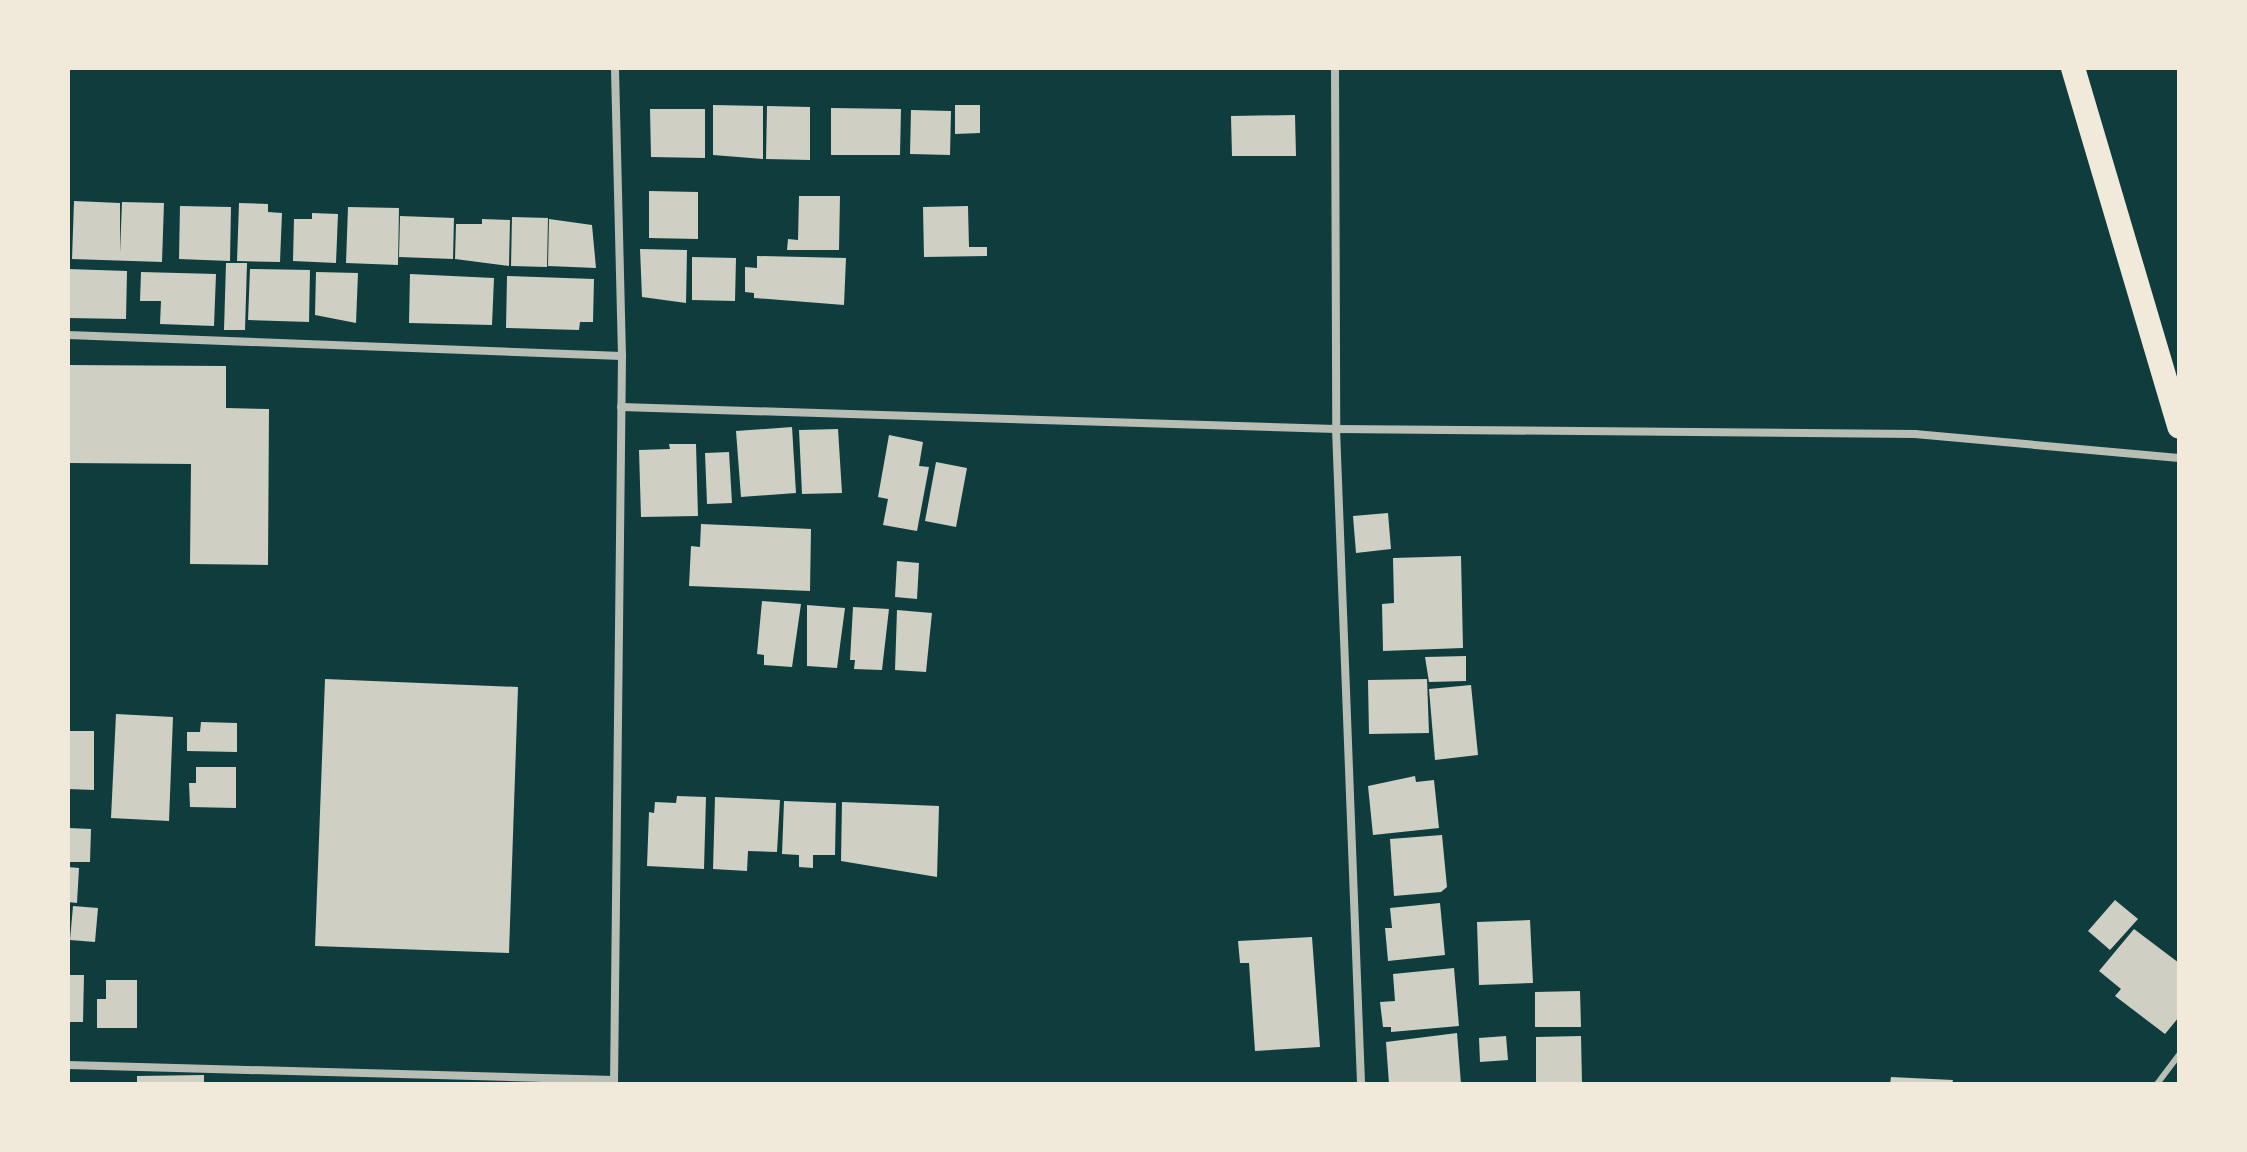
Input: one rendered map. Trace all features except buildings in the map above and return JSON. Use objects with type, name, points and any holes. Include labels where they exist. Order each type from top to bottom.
[{"type":"highway","points":[[2073,68],[2179,427]]},
{"type":"street","points":[[68,1065],[614,1082],[622,356],[615,68]]},
{"type":"street","points":[[1335,68],[1336,429],[1361,1084]]},
{"type":"street","points":[[68,335],[622,356]]},
{"type":"street","points":[[621,407],[1336,429],[1915,434],[2179,458]]},
{"type":"lane","points":[[2157,1084],[2179,1055]]}]
